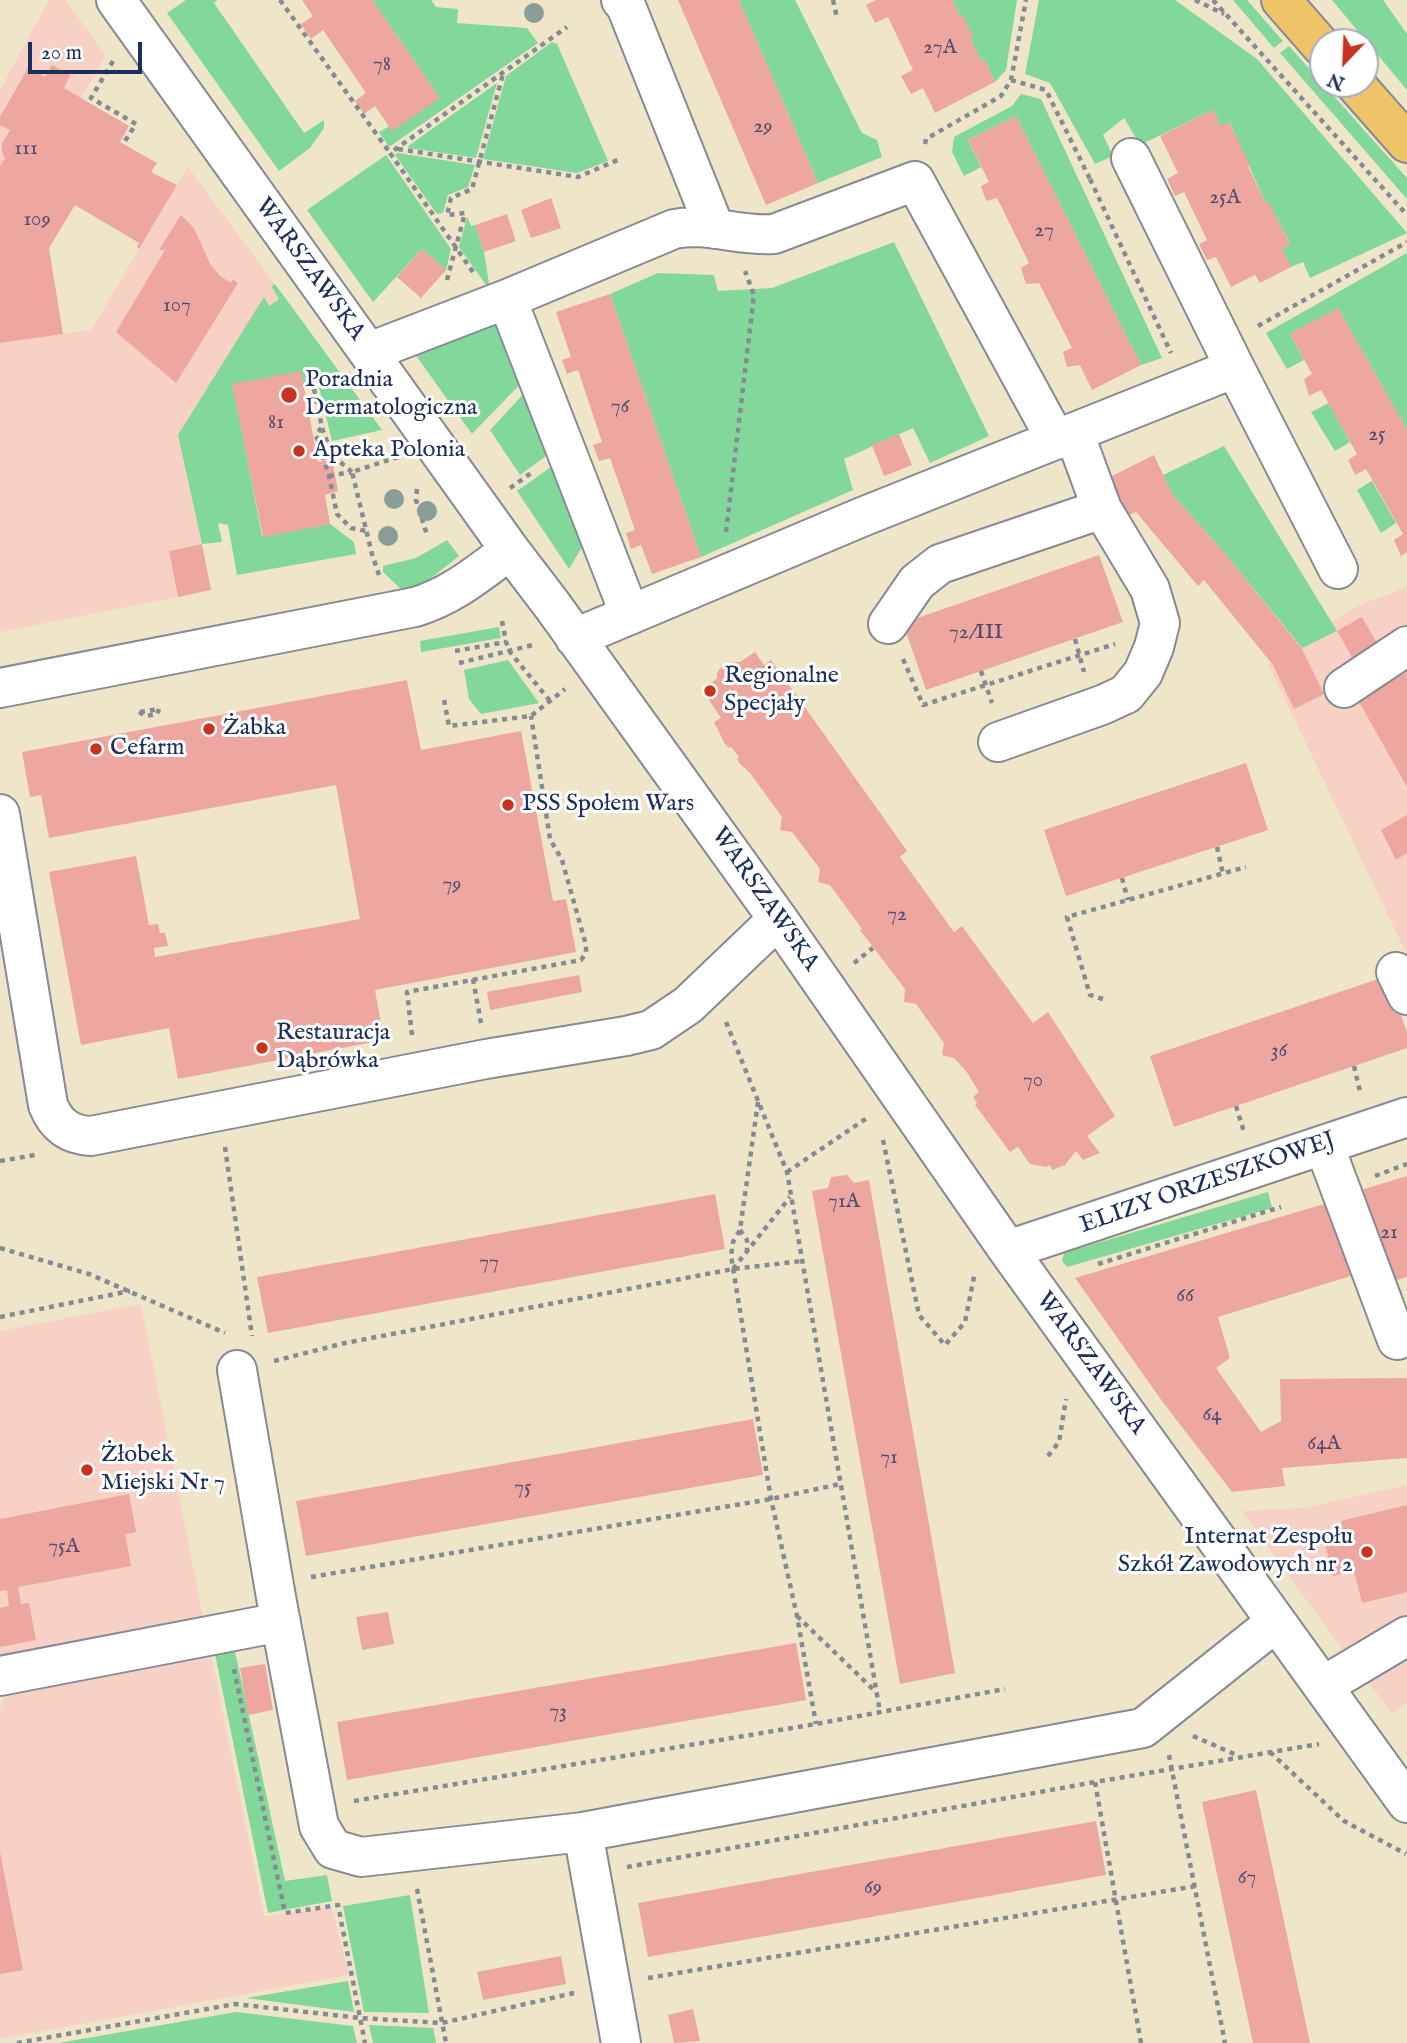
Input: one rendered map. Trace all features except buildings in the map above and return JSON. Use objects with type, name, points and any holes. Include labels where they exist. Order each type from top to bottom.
[{"type":"main road","points":[[1281,0],[1309,32]]},
{"type":"main road","points":[[1367,98],[1407,143]]},
{"type":"street","name":"WARSZAWSKA","points":[[116,0],[510,551],[557,641],[778,919],[993,1256],[1276,1622],[1407,1803]]},
{"type":"street","points":[[621,0],[626,6],[723,230]]},
{"type":"street","points":[[1131,158],[1338,569]]},
{"type":"street","points":[[369,352],[502,301],[674,229],[686,227],[723,230],[758,236],[774,234],[915,181],[1065,437],[1102,509],[1150,589],[1160,624],[1143,673],[1126,694],[998,742]]},
{"type":"street","points":[[502,301],[631,615]]},
{"type":"street","points":[[557,641],[631,615],[875,512],[1187,387],[1229,356]]},
{"type":"street","points":[[888,624],[916,582],[940,564],[1102,509]]},
{"type":"street","points":[[0,688],[403,610],[432,602],[459,588],[510,551]]},
{"type":"street","points":[[1344,688],[1407,646]]},
{"type":"street","points":[[0,814],[48,1105],[58,1124],[79,1135],[91,1136],[486,1059],[626,1037],[651,1030],[688,1005],[778,919]]},
{"type":"street","name":"ELIZY ORZESZKOWEJ","points":[[993,1256],[1407,1117]]},
{"type":"street","points":[[1324,1145],[1397,1340]]},
{"type":"street","points":[[245,1358],[274,1584],[319,1826],[333,1849],[361,1857],[583,1832],[1143,1728],[1276,1622]]},
{"type":"street","points":[[0,1676],[281,1622]]},
{"type":"street","points":[[1324,1686],[1407,1636]]},
{"type":"street","points":[[583,1832],[621,2043]]},
{"type":"path","points":[[280,0],[456,248],[502,301]]},
{"type":"path","points":[[833,0],[837,18]]},
{"type":"path","points":[[915,181],[926,139],[1001,96],[1011,80],[1026,0]]},
{"type":"path","points":[[1195,0],[1225,14]]},
{"type":"path","points":[[1213,0],[1407,215]]},
{"type":"path","points":[[390,153],[566,27]]},
{"type":"path","points":[[119,56],[111,63],[91,98],[110,112],[136,124],[123,144]]},
{"type":"path","points":[[447,215],[451,198],[471,190],[503,73]]},
{"type":"path","points":[[1011,80],[1046,90],[1187,387]]},
{"type":"path","points":[[398,148],[578,177],[620,159]]},
{"type":"path","points":[[1090,179],[1131,158]]},
{"type":"path","points":[[434,217],[464,213],[436,326]]},
{"type":"path","points":[[721,577],[754,295],[723,230]]},
{"type":"path","points":[[1229,356],[1407,243]]},
{"type":"path","points":[[314,389],[322,427],[332,455],[352,472],[377,572],[403,610]]},
{"type":"path","points":[[322,427],[316,435],[337,514],[351,528],[366,531]]},
{"type":"path","points":[[329,476],[352,472],[405,455]]},
{"type":"path","points":[[417,487],[416,500],[427,536]]},
{"type":"path","points":[[502,621],[510,652],[550,701]]},
{"type":"path","points":[[888,624],[923,705],[1118,642]]},
{"type":"path","points":[[459,663],[557,641]]},
{"type":"path","points":[[456,651],[506,642]]},
{"type":"path","points":[[444,700],[449,726],[531,716],[557,695]]},
{"type":"path","points":[[412,1042],[407,992],[581,960],[586,953],[562,859],[550,839],[531,716]]},
{"type":"path","points":[[1217,846],[1223,874]]},
{"type":"path","points":[[1103,999],[1090,995],[1067,917],[1246,867]]},
{"type":"path","points":[[1122,878],[1128,900]]},
{"type":"path","points":[[845,970],[873,948]]},
{"type":"path","points":[[710,982],[787,1172],[880,1712]]},
{"type":"path","points":[[758,1101],[740,1230],[733,1242],[733,1269],[771,1499],[797,1616],[816,1724]]},
{"type":"path","points":[[787,1172],[877,1112]]},
{"type":"path","points":[[882,1139],[919,1315],[945,1345],[965,1322],[993,1256]]},
{"type":"path","points":[[0,1161],[37,1154]]},
{"type":"path","points":[[226,1154],[245,1358]]},
{"type":"path","points":[[733,1269],[791,1196]]},
{"type":"path","points":[[1089,1267],[1281,1208]]},
{"type":"path","points":[[740,1230],[747,1240],[747,1252]]},
{"type":"path","points":[[0,1248],[89,1274],[130,1291],[245,1358],[345,1343],[733,1269],[802,1261]]},
{"type":"path","points":[[0,1317],[130,1291]]},
{"type":"path","points":[[1048,1456],[1059,1442],[1068,1391]]},
{"type":"path","points":[[274,1584],[771,1499],[840,1484]]},
{"type":"path","points":[[797,1616],[877,1693]]},
{"type":"path","points":[[315,1808],[816,1724],[1005,1689]]},
{"type":"path","points":[[1160,1714],[1199,1740],[1241,1757]]},
{"type":"path","points":[[1160,1714],[1225,2043]]},
{"type":"path","points":[[591,1874],[1329,1742]]},
{"type":"path","points":[[1269,1752],[1344,1821],[1406,1854]]},
{"type":"path","points":[[1095,1782],[1141,2043]]},
{"type":"path","points":[[17,2043],[235,2004],[360,2018],[442,2023],[610,1985],[1196,1886]]},
{"type":"path","points":[[424,1928],[446,2043]]},
{"type":"path","points":[[360,2018],[365,2043]]},
{"type":"shaded area","points":[[49,0],[65,0],[106,55],[0,235],[0,90]]},
{"type":"shaded area","points":[[188,167],[275,284],[271,286],[279,299],[269,306],[264,298],[178,435],[202,544],[169,551],[178,597],[0,632],[0,343],[91,330]]},
{"type":"shaded area","points":[[1407,587],[1407,955],[1268,664],[1357,606]]},
{"type":"shaded area","name":"Żłobek Miejski Nr 7","points":[[141,1304],[204,1622],[0,1666],[0,1331]]},
{"type":"shaded area","points":[[1407,1485],[1407,1703],[1393,1714],[1345,1653],[1242,1511],[1304,1508]]},
{"type":"shaded area","points":[[210,1649],[264,1916],[332,1908],[349,1975],[0,2039],[0,1709],[7,1689]]},
{"type":"green space","points":[[186,0],[217,0],[214,3],[304,133],[324,120],[324,128],[310,148],[279,171],[167,13]]},
{"type":"green space","points":[[372,0],[431,0],[436,7],[458,9],[457,23],[527,28],[538,43],[389,147],[379,132],[440,98]]},
{"type":"green space","points":[[739,0],[795,0],[862,133],[877,140],[882,157],[818,183]]},
{"type":"green space","points":[[952,0],[1017,0],[1006,70],[995,82],[985,60],[981,61],[970,38],[973,37]]},
{"type":"green space","points":[[1039,0],[1175,0],[1257,59],[1407,233],[1310,278],[1303,262],[1291,267],[1282,249],[1290,244],[1269,203],[1266,204],[1230,123],[1221,126],[1213,110],[1140,145],[1124,118],[1103,135],[1113,156],[1095,164],[1050,83],[1025,74]]},
{"type":"green space","points":[[1233,0],[1247,0],[1283,41],[1274,48]]},
{"type":"green space","points":[[1332,0],[1383,0],[1407,34],[1407,90],[1379,56],[1379,28],[1355,28]]},
{"type":"green space","points":[[552,42],[557,44],[608,161],[577,173],[483,159],[506,76]]},
{"type":"green space","points":[[1289,46],[1309,68],[1309,86],[1280,53]]},
{"type":"green space","points":[[497,83],[476,158],[409,148],[408,146]]},
{"type":"green space","points":[[1021,94],[1041,99],[1162,358],[1141,365],[1016,116],[968,140],[981,167],[964,176],[952,152],[954,137],[1012,106]]},
{"type":"green space","points":[[1319,98],[1335,98],[1407,178],[1407,199]]},
{"type":"green space","points":[[398,153],[475,165],[468,187],[448,195],[443,213],[437,214],[395,155]]},
{"type":"green space","points":[[386,155],[451,249],[446,270],[422,249],[373,302],[307,210]]},
{"type":"green space","points":[[467,217],[471,226],[475,225],[484,252],[489,283],[486,285],[459,247]]},
{"type":"green space","points":[[894,242],[989,436],[930,463],[913,428],[844,459],[853,490],[701,557],[610,294],[658,273],[714,275],[718,291],[772,288]]},
{"type":"green space","points":[[1407,253],[1407,430],[1338,308],[1290,334],[1304,360],[1287,369],[1266,333]]},
{"type":"green space","points":[[275,284],[382,430],[332,441],[318,383],[303,386],[233,384],[262,536],[330,524],[354,542],[356,554],[237,575],[228,525],[218,523],[222,542],[202,544],[178,435],[264,297],[269,306],[279,299],[271,286]]},
{"type":"green space","points":[[500,318],[527,377],[472,434],[412,350]]},
{"type":"green space","points":[[530,387],[553,451],[520,475],[490,430]]},
{"type":"green space","points":[[1329,403],[1350,442],[1335,451],[1311,412]]},
{"type":"green space","points":[[1224,446],[1337,631],[1302,648],[1172,494],[1163,475]]},
{"type":"green space","points":[[558,462],[588,537],[569,569],[517,491]]},
{"type":"green space","points":[[1372,481],[1396,523],[1381,533],[1357,490]]},
{"type":"green space","points":[[447,540],[459,556],[430,579],[403,591],[383,572],[383,566],[416,558]]},
{"type":"green space","points":[[499,627],[501,638],[421,652],[420,641]]},
{"type":"green space","points":[[508,660],[539,703],[481,714],[469,699],[464,670]]},
{"type":"green space","points":[[1268,1192],[1272,1208],[1067,1267],[1062,1261],[1064,1253]]},
{"type":"green space","points":[[234,1647],[285,1881],[327,1875],[332,1901],[268,1913],[214,1649]]},
{"type":"green space","points":[[410,1895],[429,2013],[364,2012],[343,1906]]},
{"type":"green space","points":[[348,1981],[354,2012],[246,1998]]},
{"type":"green space","points":[[236,2012],[353,2026],[357,2043],[59,2043]]},
{"type":"green space","points":[[369,2025],[433,2028],[436,2043],[373,2043]]},
{"type":"place","name":"Poradnia Dermatologiczna","points":[[289,395]]},
{"type":"place","name":"Apteka Polonia","points":[[299,451]]},
{"type":"place","name":"Regionalne Specjały","points":[[710,691]]},
{"type":"place","name":"Żabka","points":[[209,729]]},
{"type":"place","name":"Cefarm","points":[[96,749]]},
{"type":"place","name":"PSS Społem Wars","points":[[508,805]]},
{"type":"place","name":"Restauracja Dąbrówka","points":[[262,1048]]},
{"type":"place","name":"Żłobek Miejski Nr 7","points":[[87,1470]]},
{"type":"place","name":"Internat Zespołu Szkół Zawodowych nr 2","points":[[1367,1552]]}]
